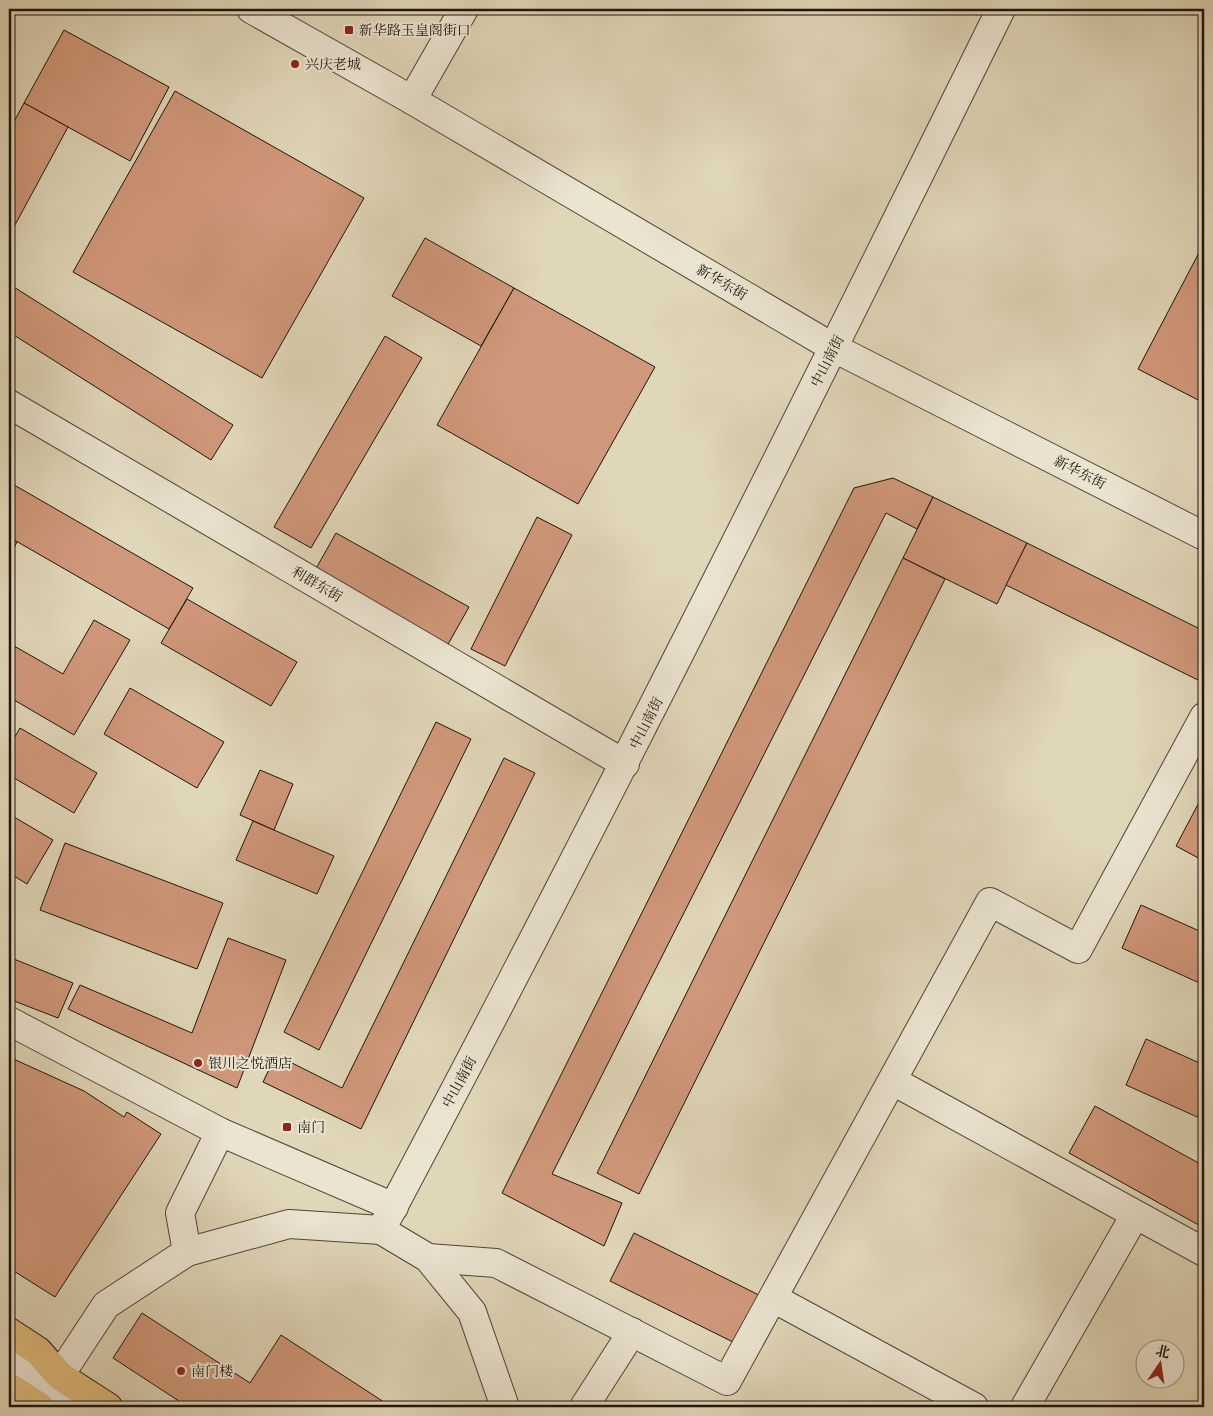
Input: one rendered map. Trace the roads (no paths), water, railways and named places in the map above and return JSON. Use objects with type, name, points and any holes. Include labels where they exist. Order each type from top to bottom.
[{"type":"main road","points":[[9,1332],[38,1351],[45,1397]]},
{"type":"main road","points":[[9,1387],[45,1397],[108,1407]]},
{"type":"street","name":"新华东街","points":[[251,9],[412,100],[834,348],[1204,536]]},
{"type":"street","points":[[412,100],[464,9]]},
{"type":"street","name":"中山南街","points":[[381,1230],[625,764],[834,348],[1001,9]]},
{"type":"street","name":"利群东街","points":[[9,404],[625,764]]},
{"type":"street","points":[[428,1258],[496,1263],[727,1381],[990,902],[1078,949],[1204,717]]},
{"type":"street","points":[[9,1021],[220,1132],[394,1206]]},
{"type":"street","points":[[893,1081],[1204,1252]]},
{"type":"street","points":[[187,1252],[180,1212],[220,1132]]},
{"type":"street","points":[[1025,1407],[1135,1215]]},
{"type":"street","points":[[45,1397],[106,1305],[187,1252],[289,1224],[381,1230],[428,1258],[472,1312],[505,1407]]},
{"type":"street","points":[[774,1298],[974,1407]]},
{"type":"street","points":[[584,1407],[632,1332]]},
{"type":"street","points":[[9,1362],[45,1397],[77,1407]]},
{"type":"place","name":"新华路玉皇阁街口","points":[[349,30]]},
{"type":"place","name":"兴庆老城","points":[[295,64]]},
{"type":"place","name":"银川之悦酒店","points":[[198,1063]]},
{"type":"place","name":"南门","points":[[287,1127]]},
{"type":"place","name":"南门楼","points":[[181,1371]]}]
